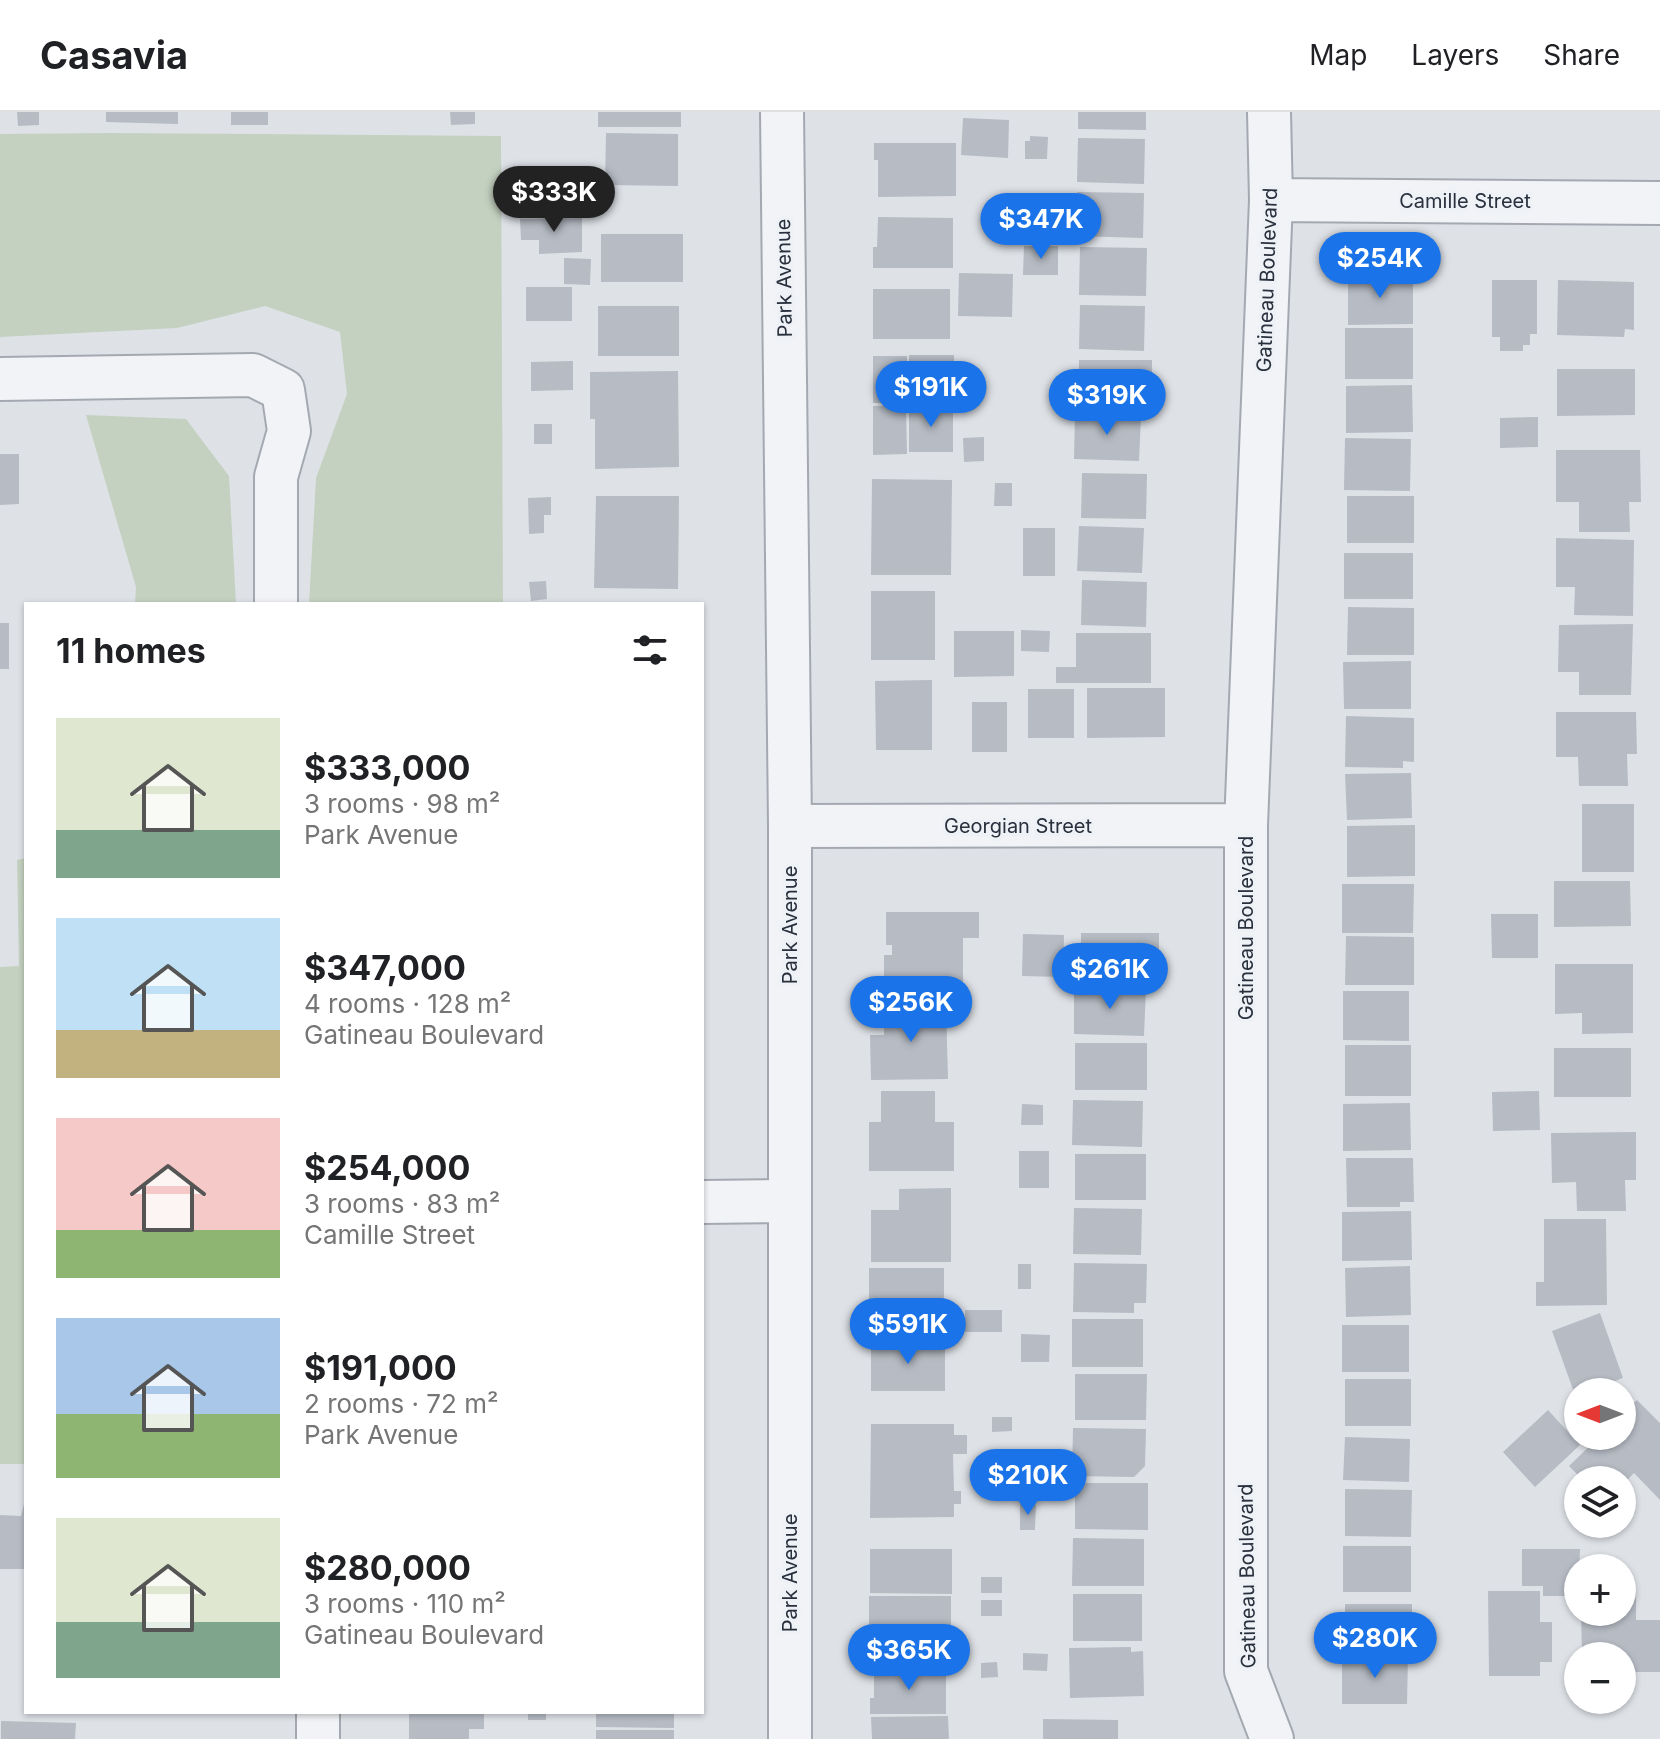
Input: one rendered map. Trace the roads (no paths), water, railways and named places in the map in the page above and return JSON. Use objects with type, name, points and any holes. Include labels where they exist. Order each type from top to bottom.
[{"type":"street","name":"Park Avenue","points":[[782,112],[790,826],[790,1739]]},
{"type":"street","name":"Gatineau Boulevard","points":[[1269,112],[1271,200],[1246,825],[1246,1671],[1272,1739]]},
{"type":"street","name":"Camille Street","points":[[1271,200],[1660,203]]},
{"type":"street","points":[[0,379],[253,375],[283,390],[289,431],[276,477],[276,602]]},
{"type":"street","name":"Georgian Street","points":[[790,826],[1246,825]]},
{"type":"street","points":[[704,1202],[790,1201]]},
{"type":"street","points":[[318,1714],[318,1739]]}]
